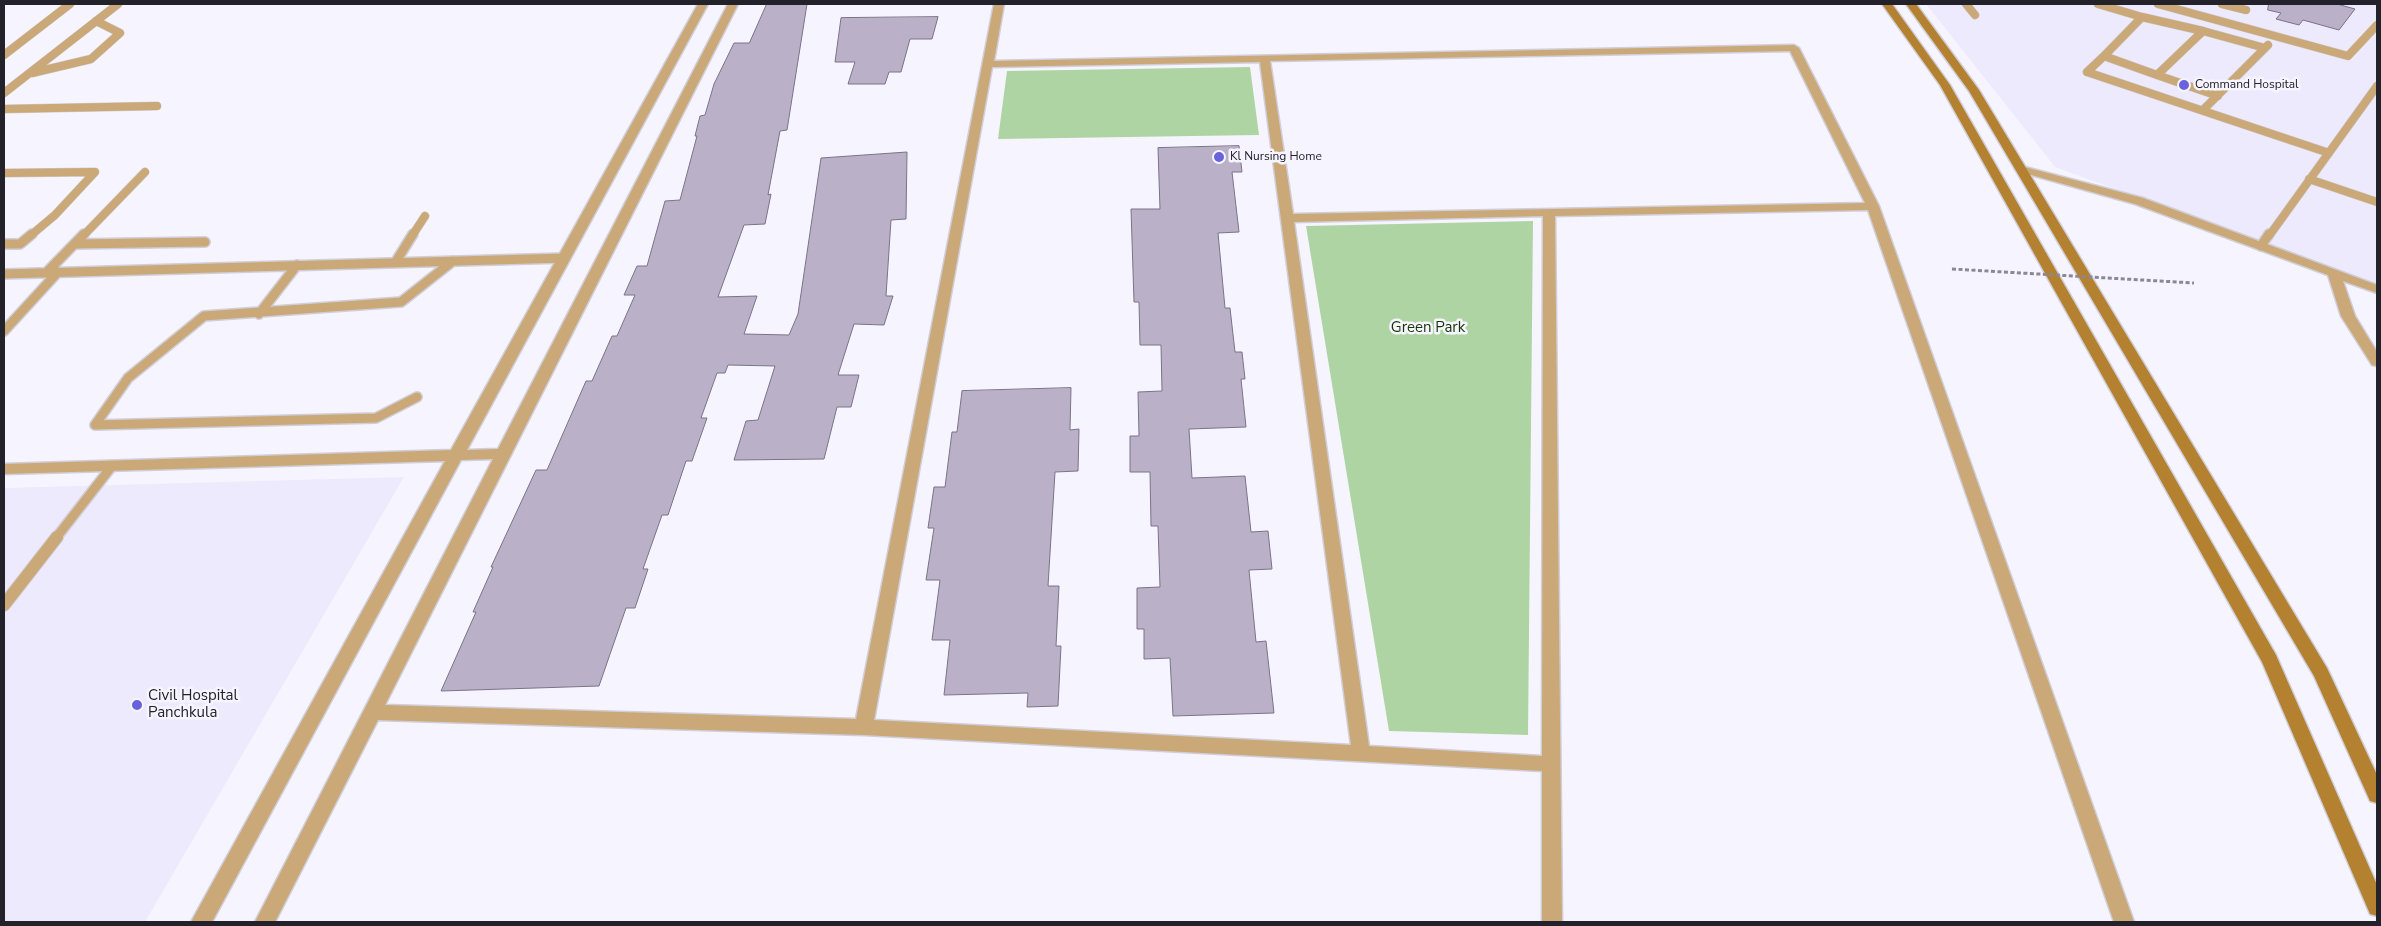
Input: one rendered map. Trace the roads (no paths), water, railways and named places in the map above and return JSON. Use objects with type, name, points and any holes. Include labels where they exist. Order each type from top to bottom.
[{"type":"main road","points":[[1887,4],[1945,85],[2270,660],[2377,907]]},
{"type":"main road","points":[[1911,4],[1974,90],[2321,673],[2377,795]]},
{"type":"street","points":[[201,922],[702,4]]},
{"type":"street","points":[[265,922],[733,4]]},
{"type":"street","points":[[864,727],[999,4]]},
{"type":"street","points":[[988,64],[1794,48],[1874,206],[2124,922]]},
{"type":"street","points":[[1265,59],[1361,753]]},
{"type":"street","points":[[2021,170],[2138,201],[2377,289]]},
{"type":"street","points":[[1287,218],[1874,206]]},
{"type":"street","points":[[1549,212],[1552,922]]},
{"type":"street","points":[[2334,273],[2348,316],[2377,362]]},
{"type":"street","points":[[4,469],[504,454]]},
{"type":"street","points":[[372,712],[864,727],[1552,764]]},
{"type":"lane","points":[[4,55],[70,4]]},
{"type":"lane","points":[[4,93],[118,4]]},
{"type":"lane","points":[[1966,4],[1975,15]]},
{"type":"lane","points":[[2098,4],[2264,48]]},
{"type":"lane","points":[[2158,4],[2179,6],[2276,37],[2348,56],[2377,25]]},
{"type":"lane","points":[[2222,4],[2246,10]]},
{"type":"lane","points":[[2142,17],[2087,72],[2329,153]]},
{"type":"lane","points":[[28,74],[90,59],[120,33],[96,20]]},
{"type":"lane","points":[[2157,75],[2203,31]]},
{"type":"lane","points":[[2204,110],[2276,37]]},
{"type":"lane","points":[[2104,56],[2218,96]]},
{"type":"lane","points":[[2261,246],[2377,86]]},
{"type":"lane","points":[[4,109],[157,106]]},
{"type":"lane","points":[[4,173],[95,172],[55,215],[20,244],[4,244]]},
{"type":"lane","points":[[47,272],[145,172]]},
{"type":"lane","points":[[2309,180],[2377,202]]},
{"type":"lane","points":[[395,262],[425,216]]},
{"type":"lane","points":[[75,244],[204,242]]},
{"type":"lane","points":[[5,275],[47,272],[564,258]]},
{"type":"lane","points":[[417,397],[376,418],[95,425],[128,378],[204,316],[259,314],[401,302],[453,261]]},
{"type":"lane","points":[[259,314],[297,265]]},
{"type":"lane","points":[[4,331],[58,272]]},
{"type":"lane","points":[[4,605],[112,466]]},
{"type":"place","name":"Command Hospital","points":[[2184,85]]},
{"type":"place","name":"Kl Nursing Home","points":[[1219,157]]},
{"type":"place","name":"Civil Hospital Panchkula","points":[[137,705]]},
{"type":"park label","name":"Green Park","points":[[1428,328]]}]
